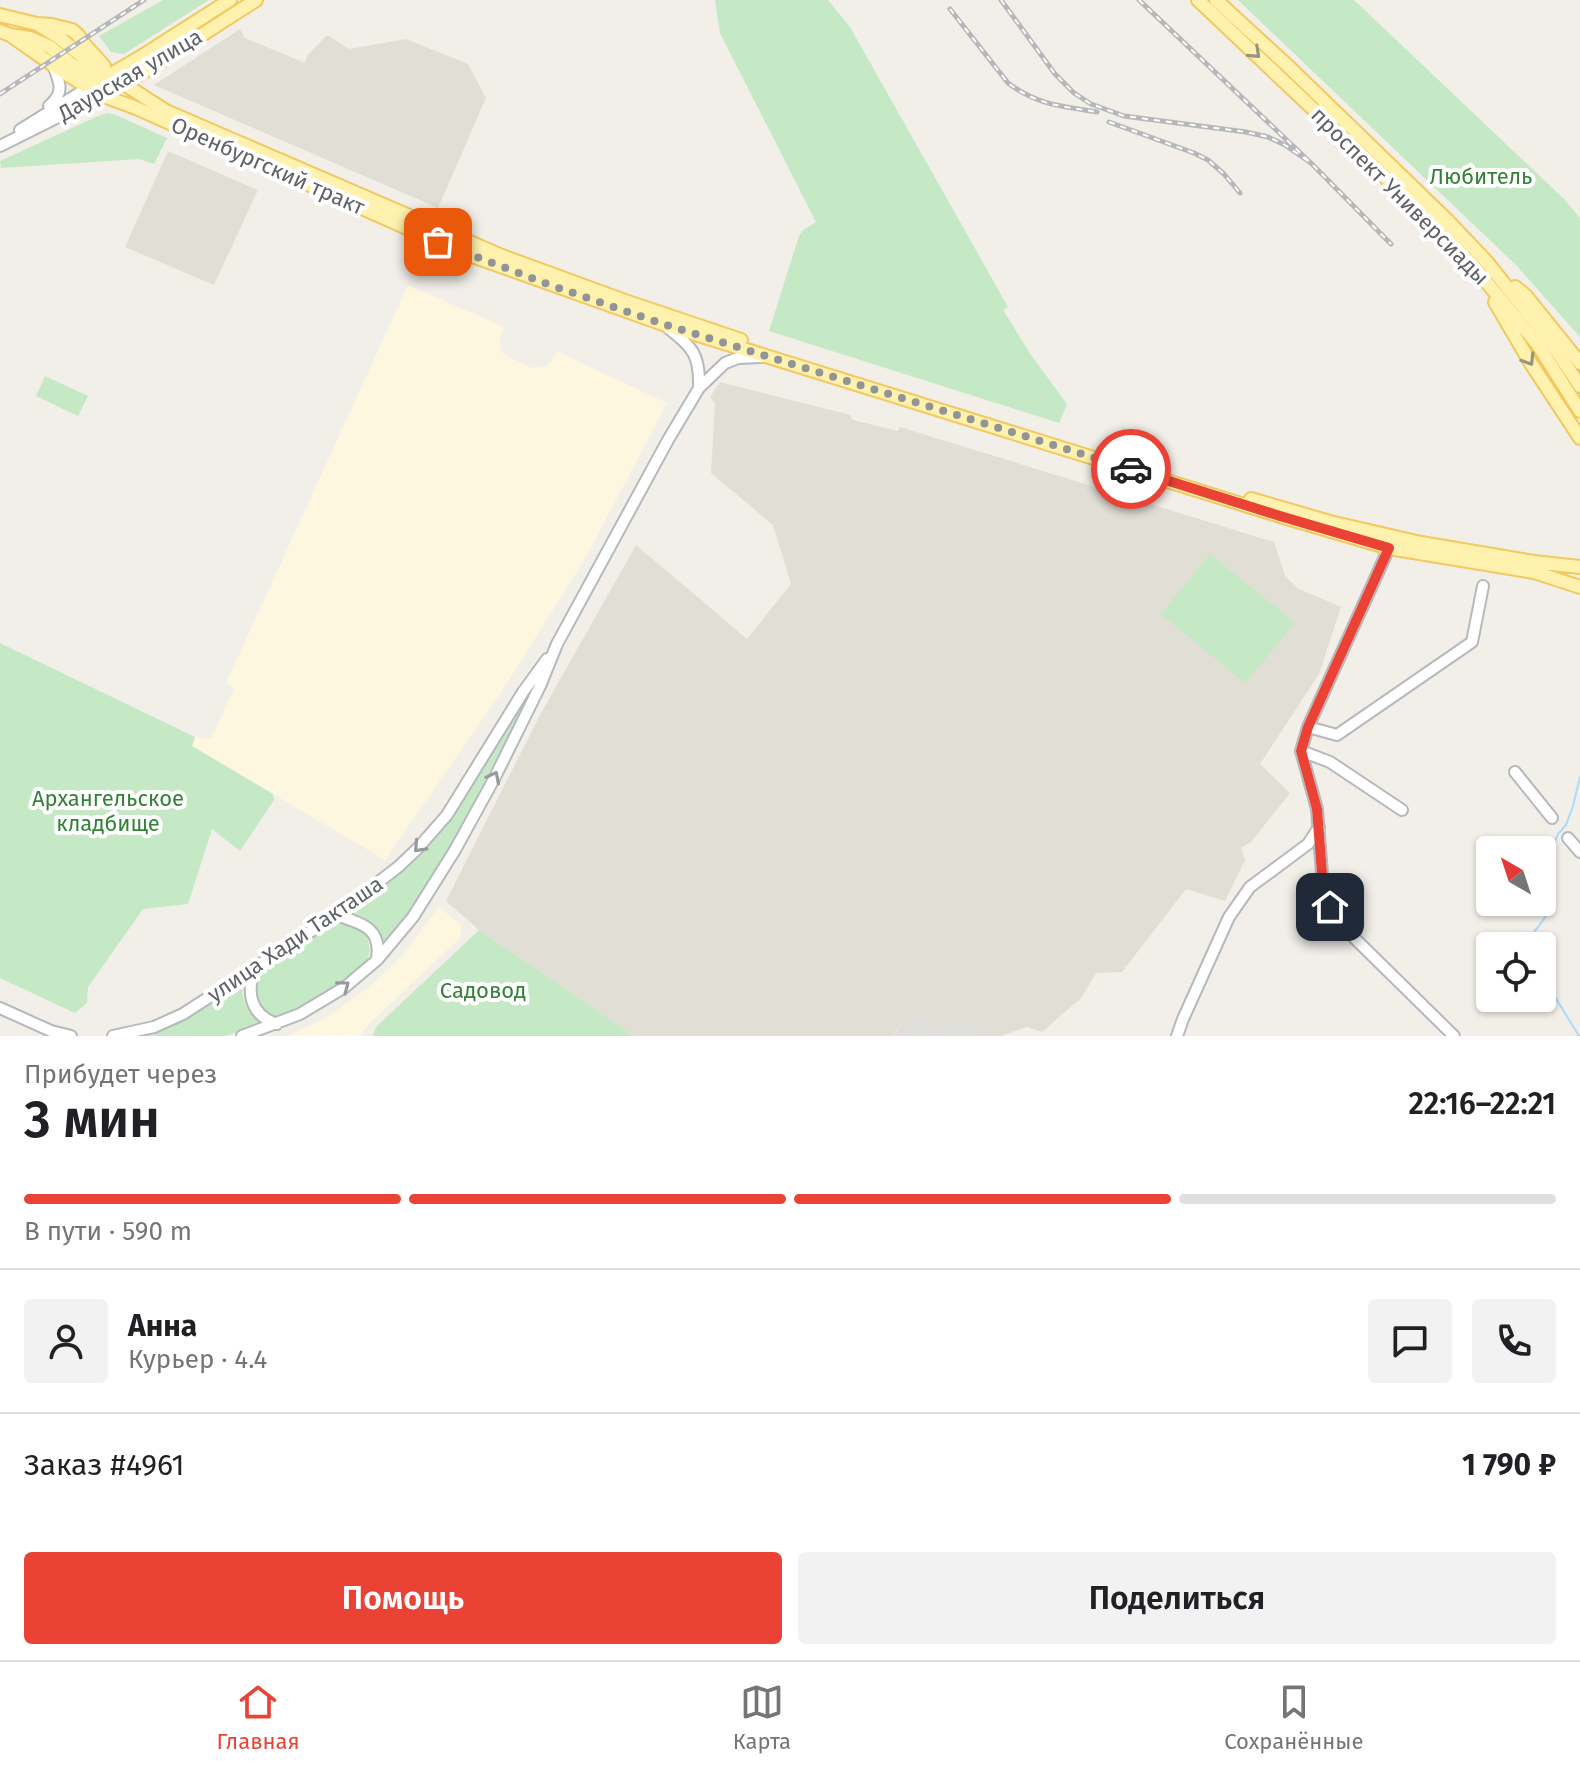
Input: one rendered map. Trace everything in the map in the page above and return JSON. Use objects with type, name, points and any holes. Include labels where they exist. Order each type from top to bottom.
[{"type":"main road","name":"Даурская улица","points":[[97,88],[111,75],[230,0]]},
{"type":"main road","name":"Даурская улица","points":[[97,88],[124,83],[256,0]]},
{"type":"main road","name":"проспект Универсиады","points":[[1198,0],[1480,264],[1547,337],[1580,386]]},
{"type":"main road","name":"проспект Универсиады","points":[[1216,0],[1447,220],[1538,345],[1580,411]]},
{"type":"main road","name":"Оренбургский тракт","points":[[0,15],[37,24],[166,111],[489,251],[625,301],[758,346],[1330,522],[1421,543],[1580,567]]},
{"type":"main road","points":[[5,33],[53,65],[97,88]]},
{"type":"main road","points":[[5,33],[30,38],[50,47],[97,88]]},
{"type":"main road","name":"Оренбургский тракт","points":[[97,88],[461,252],[663,324],[1389,548],[1534,572],[1580,587]]},
{"type":"main road","points":[[1480,264],[1526,296],[1580,363]]},
{"type":"main road","points":[[1480,264],[1530,362],[1580,438]]},
{"type":"street","points":[[0,45],[5,33]]},
{"type":"street","points":[[34,120],[54,102],[60,91],[53,65]]},
{"type":"street","name":"Даурская улица","points":[[0,144],[34,120],[97,88]]},
{"type":"street","name":"Даурская улица","points":[[0,144],[97,88]]},
{"type":"street","points":[[663,324],[691,348],[698,359],[699,388]]},
{"type":"street","name":"улица Хади Такташа","points":[[242,1036],[277,1024],[345,987],[377,960],[413,917],[494,779],[557,644],[699,388],[725,363],[738,358],[767,357]]},
{"type":"street","points":[[1389,548],[1308,727],[1301,751],[1317,809],[1322,874],[1330,907],[1337,921],[1454,1036]]},
{"type":"street","points":[[1308,727],[1337,735],[1472,642],[1483,586]]},
{"type":"street","name":"улица Хади Такташа","points":[[113,1036],[154,1027],[183,1014],[336,915],[398,867],[447,815],[523,692],[557,644]]},
{"type":"street","points":[[1301,751],[1330,762],[1402,810]]},
{"type":"street","points":[[1515,772],[1552,818]]},
{"type":"street","points":[[1177,1036],[1229,917],[1250,887],[1308,844],[1319,827]]},
{"type":"street","points":[[1568,838],[1580,852]]},
{"type":"street","points":[[336,915],[371,930],[378,946],[377,960]]},
{"type":"street","points":[[256,966],[250,989],[253,1005],[265,1019],[277,1024]]},
{"type":"street","points":[[0,1008],[51,1031],[71,1036]]},
{"type":"shaded area","points":[[240,29],[245,38],[305,63],[307,56],[327,35],[349,49],[406,39],[468,64],[486,98],[438,208],[154,85]]},
{"type":"shaded area","points":[[168,151],[258,190],[214,285],[125,247]]},
{"type":"shaded area","points":[[408,285],[504,327],[499,341],[502,352],[532,368],[544,367],[552,361],[556,351],[667,403],[586,557],[504,688],[385,860],[192,746],[195,737],[211,739],[234,688],[226,683]]},
{"type":"shaded area","points":[[720,382],[850,415],[853,420],[898,431],[900,427],[1274,542],[1285,576],[1297,588],[1341,607],[1319,674],[1260,764],[1290,793],[1251,842],[1241,848],[1245,860],[1225,901],[1186,889],[1122,972],[1096,973],[1081,998],[1042,1032],[1027,1027],[1000,1036],[988,1036],[961,1016],[937,1027],[915,1009],[892,1036],[634,1036],[479,930],[446,901],[540,715],[636,545],[747,639],[791,584],[773,525],[711,473],[715,403],[710,397]]},
{"type":"shaded area","points":[[439,907],[461,925],[460,938],[372,1021],[363,1031],[363,1036],[288,1036],[324,1019],[368,988],[402,956]]},
{"type":"shaded area","points":[[914,1009],[961,1016],[988,1036],[893,1036]]},
{"type":"green space","points":[[163,0],[209,0],[124,54],[111,52],[99,36]]},
{"type":"green space","points":[[715,0],[828,0],[850,27],[1008,307],[1003,310],[1067,404],[1059,423],[769,331],[799,236],[816,222],[720,33]]},
{"type":"green space","name":"Любитель","points":[[1238,0],[1354,0],[1564,199],[1580,218],[1580,337],[1517,266]]},
{"type":"green space","points":[[108,113],[167,138],[154,164],[139,159],[1,168],[0,161]]},
{"type":"green space","points":[[45,376],[88,396],[78,416],[36,396]]},
{"type":"green space","points":[[1210,554],[1295,623],[1245,683],[1161,614]]},
{"type":"green space","name":"Архангельское кладбище","points":[[0,643],[195,737],[192,746],[273,794],[274,800],[240,851],[212,829],[188,904],[143,909],[88,987],[87,1003],[75,1013],[0,978]]},
{"type":"green space","points":[[546,663],[431,880],[408,915],[380,947],[376,929],[350,911],[399,874],[442,827],[480,774]]},
{"type":"green space","points":[[340,919],[363,929],[367,935],[370,950],[367,961],[328,992],[283,1017],[271,1016],[257,1007],[252,979],[256,971],[332,921]]},
{"type":"green space","name":"Садовод","points":[[479,930],[634,1036],[372,1036],[377,1026]]},
{"type":"green space","points":[[243,981],[247,1006],[254,1016],[266,1024],[225,1036],[135,1036]]},
{"type":"waterway","points":[[1534,932],[1550,910],[1550,853],[1558,834],[1566,825],[1580,777]]},
{"type":"waterway","points":[[1556,998],[1579,1036]]},
{"type":"railway","points":[[0,94],[144,0]]},
{"type":"railway","points":[[1001,0],[1055,74],[1074,93],[1091,104],[1124,116],[1268,137],[1311,163]]},
{"type":"railway","points":[[1139,0],[1311,163],[1391,244]]},
{"type":"railway","points":[[950,9],[1008,83],[1039,100],[1097,112]]},
{"type":"railway","points":[[1109,122],[1208,160],[1240,193]]},
{"type":"way so far","points":[[438,242],[663,324],[1131,469]]},
{"type":"route","points":[[1131,469],[1389,548],[1308,727],[1301,751],[1317,809],[1322,874],[1330,907]]}]
